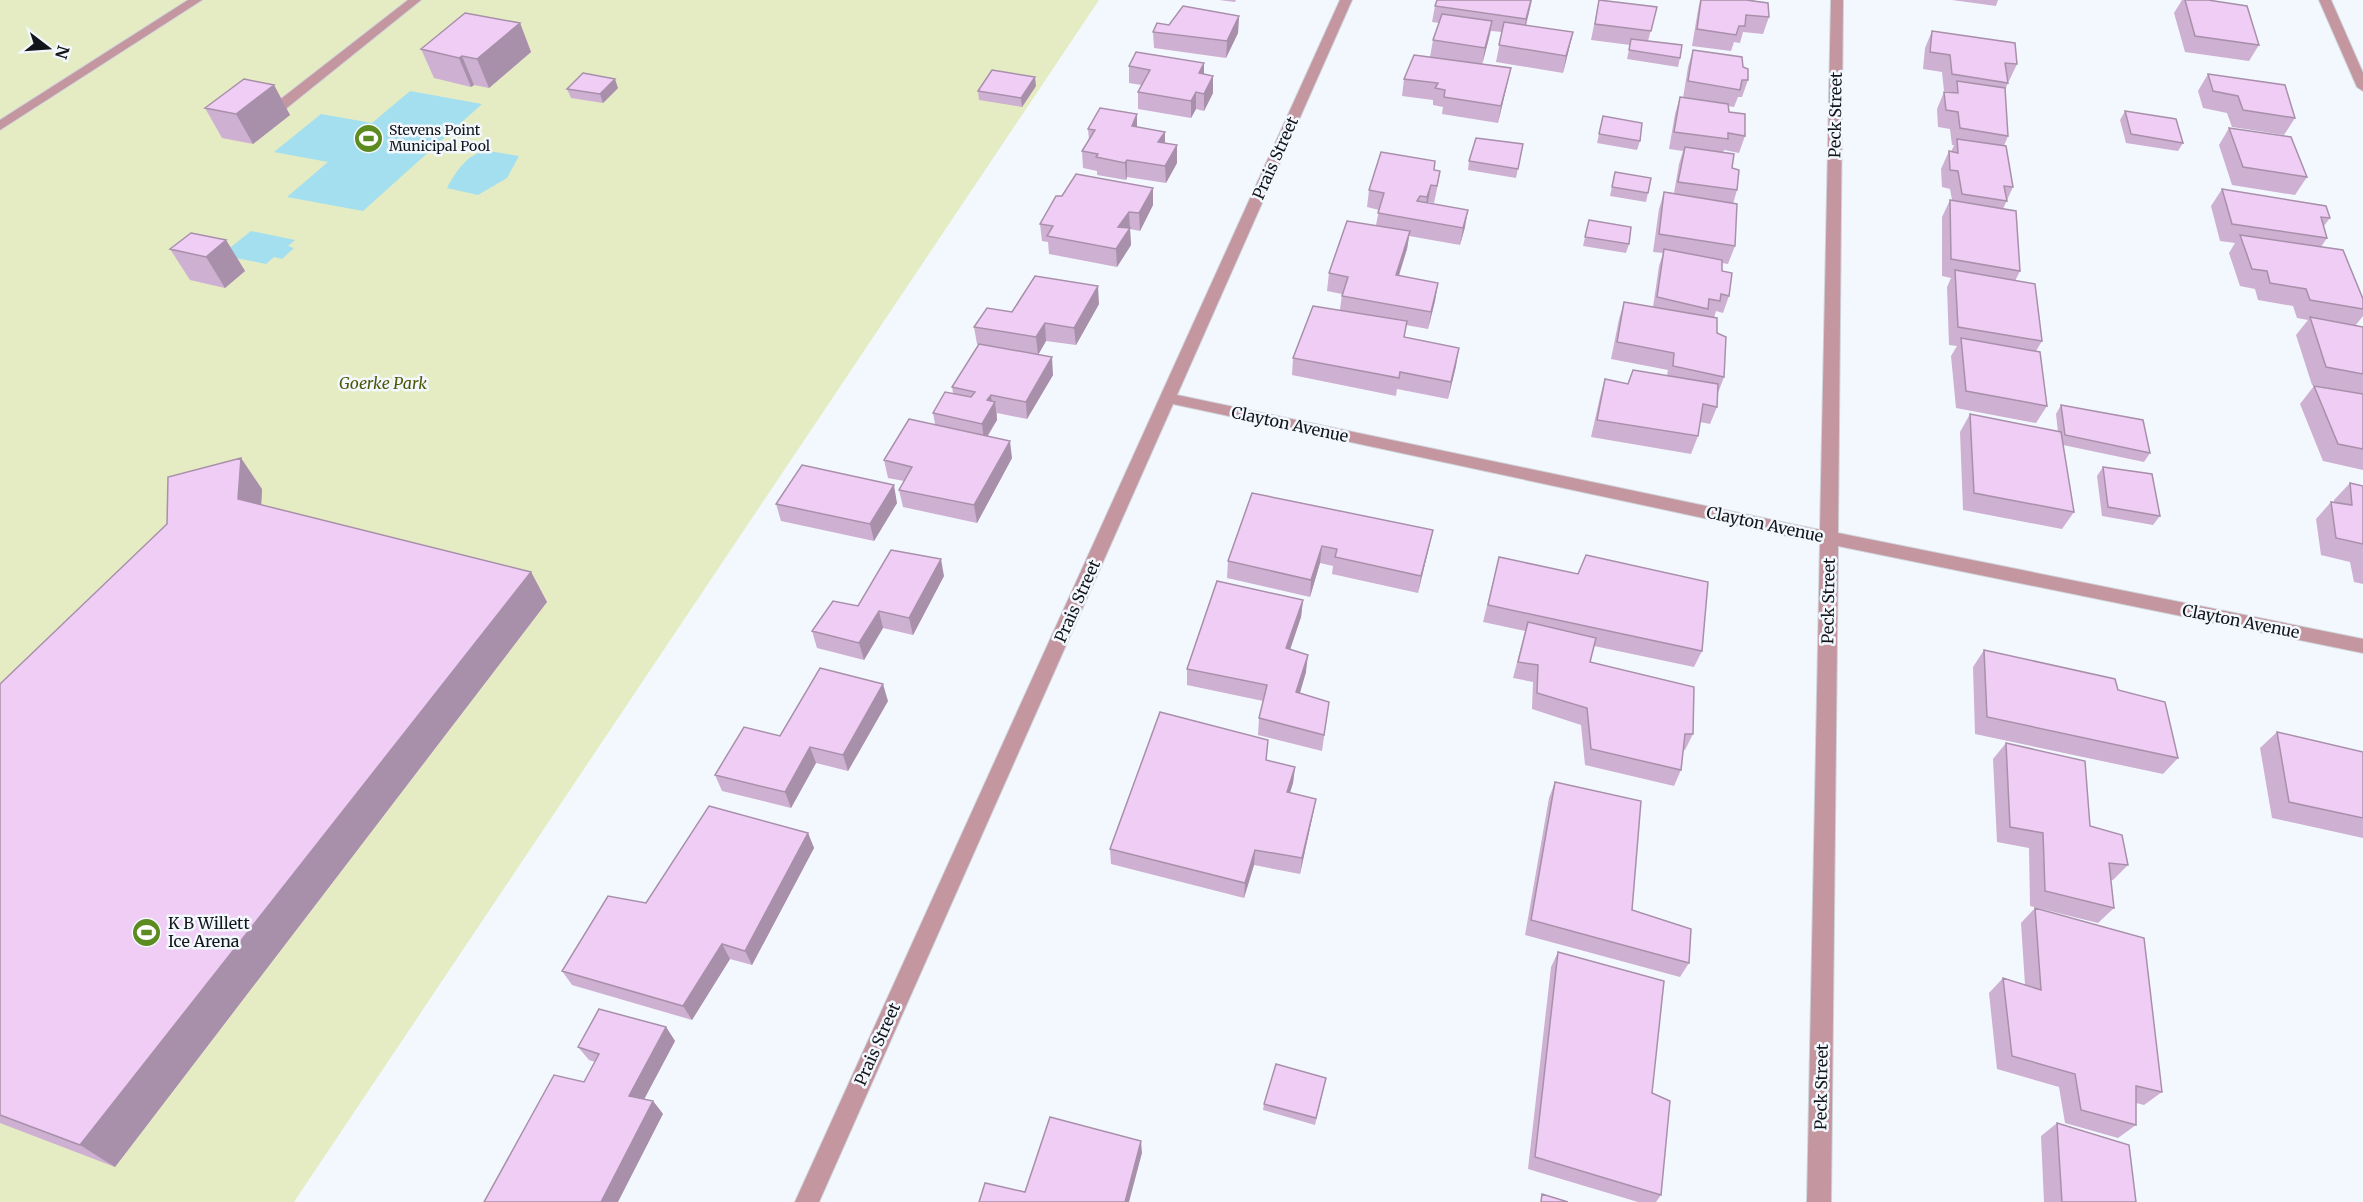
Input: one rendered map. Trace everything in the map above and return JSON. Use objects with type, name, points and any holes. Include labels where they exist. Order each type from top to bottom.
[{"type":"street","points":[[0,126],[196,0]]},
{"type":"street","points":[[278,108],[415,0]]},
{"type":"street","name":"Prais Street","points":[[807,1202],[1346,0]]},
{"type":"street","name":"Peck Street","points":[[1819,1202],[1837,0]]},
{"type":"street","points":[[2325,0],[2363,87]]},
{"type":"street","name":"Clayton Avenue","points":[[1168,398],[1829,538],[2363,646]]},
{"type":"green space","name":"Goerke Park","points":[[0,0],[1099,0],[294,1202],[0,1202]]},
{"type":"water","name":"Stevens Point Municipal Pool","points":[[410,91],[482,104],[363,211],[287,197],[328,162],[274,152],[321,114],[372,123]]},
{"type":"water","points":[[489,151],[519,156],[507,178],[478,195],[447,188],[463,164],[481,152]]},
{"type":"water","points":[[251,231],[295,240],[288,246],[294,248],[282,259],[274,257],[266,264],[221,255]]},
{"type":"building","points":[[1437,0],[1531,0],[1526,19],[1435,6]]},
{"type":"building","points":[[1599,0],[1657,7],[1651,31],[1595,24]]},
{"type":"building","points":[[1701,0],[1746,0],[1768,3],[1769,17],[1746,15],[1745,26],[1739,26],[1736,35],[1697,29]]},
{"type":"building","points":[[2185,0],[2208,0],[2247,6],[2259,45],[2195,36]]},
{"type":"building","points":[[1183,6],[1239,16],[1227,41],[1153,32],[1157,23],[1169,25]]},
{"type":"building","points":[[465,13],[520,23],[477,59],[462,56],[459,58],[421,49]]},
{"type":"building","points":[[1442,14],[1492,21],[1485,48],[1433,40]]},
{"type":"building","points":[[1504,22],[1573,32],[1566,56],[1499,45]]},
{"type":"building","points":[[1932,31],[2015,43],[2017,64],[2005,63],[2008,83],[1952,74],[1950,55],[1930,52]]},
{"type":"building","points":[[1631,39],[1682,45],[1680,58],[1629,50]]},
{"type":"building","points":[[1693,50],[1742,57],[1743,67],[1748,69],[1748,80],[1742,80],[1740,90],[1688,81]]},
{"type":"building","points":[[1136,52],[1204,63],[1199,73],[1213,76],[1204,94],[1196,92],[1191,101],[1138,92],[1150,70],[1129,66]]},
{"type":"building","points":[[1414,55],[1511,68],[1501,106],[1444,97],[1445,90],[1435,88],[1438,83],[1404,79]]},
{"type":"building","points":[[992,70],[1035,77],[1021,98],[978,91]]},
{"type":"building","points":[[583,73],[615,79],[600,94],[567,89]]},
{"type":"building","points":[[2208,74],[2285,85],[2295,118],[2243,110],[2238,96],[2213,91]]},
{"type":"building","points":[[244,79],[274,85],[236,114],[205,108]]},
{"type":"building","points":[[1957,81],[2005,88],[2008,136],[1960,128],[1958,112],[1946,110],[1944,92],[1958,93]]},
{"type":"building","points":[[1680,97],[1728,104],[1729,112],[1745,114],[1745,136],[1728,133],[1728,139],[1674,132]]},
{"type":"building","points":[[1100,108],[1137,114],[1132,126],[1165,132],[1158,142],[1177,145],[1165,166],[1127,160],[1125,163],[1096,157],[1098,154],[1082,151],[1095,130],[1088,129]]},
{"type":"building","points":[[2125,111],[2176,119],[2183,143],[2131,134]]},
{"type":"building","points":[[1603,116],[1642,123],[1640,141],[1599,134]]},
{"type":"building","points":[[2229,128],[2291,137],[2307,177],[2243,167]]},
{"type":"building","points":[[1476,138],[1523,144],[1518,169],[1469,161]]},
{"type":"building","points":[[1957,139],[2006,146],[2013,187],[2004,186],[2007,201],[1962,194],[1958,171],[1950,170],[1949,151],[1958,153]]},
{"type":"building","points":[[1685,147],[1734,154],[1732,168],[1739,170],[1737,190],[1678,182]]},
{"type":"building","points":[[1381,152],[1435,161],[1434,170],[1440,171],[1437,186],[1431,185],[1427,197],[1420,196],[1417,201],[1468,210],[1463,228],[1378,213],[1384,193],[1369,190]]},
{"type":"building","points":[[1615,172],[1651,178],[1648,193],[1612,187]]},
{"type":"building","points":[[1076,174],[1153,188],[1139,213],[1129,212],[1118,227],[1130,228],[1116,249],[1047,236],[1053,226],[1040,224],[1056,196],[1062,196]]},
{"type":"building","points":[[2222,189],[2326,206],[2330,218],[2321,217],[2327,238],[2232,224]]},
{"type":"building","points":[[1664,192],[1737,204],[1735,246],[1659,234]]},
{"type":"building","points":[[1950,200],[2016,211],[2020,271],[1951,259]]},
{"type":"building","points":[[1589,220],[1631,227],[1629,244],[1585,237]]},
{"type":"building","points":[[1347,221],[1410,231],[1396,275],[1438,283],[1431,312],[1342,296],[1348,277],[1329,273]]},
{"type":"building","points":[[191,233],[226,240],[206,257],[170,249]]},
{"type":"building","points":[[2240,235],[2343,250],[2363,299],[2363,309],[2310,300],[2306,289],[2270,283],[2267,271],[2252,269]]},
{"type":"building","points":[[1664,249],[1722,260],[1722,271],[1732,273],[1729,296],[1721,294],[1720,301],[1709,299],[1708,309],[1657,297]]},
{"type":"building","points":[[1955,270],[2035,284],[2042,341],[1958,327]]},
{"type":"building","points":[[1035,276],[1098,286],[1074,328],[1045,323],[1036,337],[974,327],[987,308],[1012,312]]},
{"type":"building","points":[[1624,302],[1717,318],[1717,333],[1726,337],[1724,377],[1673,366],[1674,353],[1617,342]]},
{"type":"building","points":[[1313,306],[1407,321],[1404,337],[1459,348],[1451,382],[1400,372],[1399,378],[1293,358]]},
{"type":"building","points":[[2310,317],[2363,327],[2363,374],[2326,367]]},
{"type":"building","points":[[1961,338],[2040,352],[2047,406],[1966,391]]},
{"type":"building","points":[[979,344],[1052,357],[1026,402],[991,395],[987,400],[995,402],[982,424],[933,413],[945,392],[971,397],[975,392],[952,387]]},
{"type":"building","points":[[1633,370],[1718,384],[1717,407],[1703,404],[1698,436],[1597,420],[1605,379],[1628,384]]},
{"type":"building","points":[[2314,386],[2363,394],[2363,449],[2338,444]]},
{"type":"building","points":[[2061,405],[2143,420],[2150,453],[2065,435]]},
{"type":"building","points":[[1970,414],[2061,432],[2074,512],[1974,493]]},
{"type":"building","points":[[909,419],[1010,441],[974,505],[899,490],[912,467],[884,460]]},
{"type":"building","name":"K B Willett Ice Arena","points":[[241,458],[238,499],[531,572],[80,1145],[0,1115],[0,684],[167,524],[168,477]]},
{"type":"building","points":[[802,465],[894,485],[870,524],[776,504]]},
{"type":"building","points":[[2103,467],[2152,474],[2160,516],[2108,507]]},
{"type":"building","points":[[2350,483],[2363,486],[2363,544],[2336,538],[2331,502],[2352,505]]},
{"type":"building","points":[[1252,493],[1433,530],[1421,576],[1335,557],[1337,549],[1322,546],[1311,580],[1228,561]]},
{"type":"building","points":[[891,550],[941,559],[909,618],[879,611],[859,643],[812,631],[833,601],[858,606]]},
{"type":"building","points":[[1586,555],[1708,582],[1702,651],[1488,605],[1499,557],[1578,574]]},
{"type":"building","points":[[1217,581],[1303,600],[1286,648],[1308,655],[1296,692],[1329,702],[1324,735],[1259,718],[1267,685],[1187,669]]},
{"type":"building","points":[[1528,622],[1596,638],[1590,662],[1694,687],[1693,734],[1685,734],[1681,770],[1591,749],[1587,708],[1537,693],[1538,665],[1518,662]]},
{"type":"building","points":[[1984,650],[2115,679],[2118,690],[2165,702],[2178,758],[1987,717]]},
{"type":"building","points":[[820,668],[883,684],[843,755],[810,747],[785,792],[715,775],[744,727],[780,736]]},
{"type":"building","points":[[1160,712],[1268,740],[1266,760],[1295,767],[1287,792],[1316,799],[1302,858],[1255,850],[1245,883],[1110,849]]},
{"type":"building","points":[[2277,732],[2363,752],[2363,818],[2289,802]]},
{"type":"building","points":[[2006,743],[2085,761],[2090,826],[2122,835],[2128,865],[2109,863],[2114,908],[2045,891],[2043,833],[2010,827]]},
{"type":"building","points":[[1555,782],[1641,801],[1632,910],[1691,929],[1689,963],[1531,920]]},
{"type":"building","points":[[709,806],[808,833],[745,951],[722,944],[683,1006],[562,971],[608,896],[646,903]]},
{"type":"building","points":[[2035,908],[2144,938],[2162,1092],[2136,1086],[2136,1125],[2081,1110],[2075,1074],[2012,1056],[2003,978],[2041,990]]},
{"type":"building","points":[[1558,952],[1664,981],[1652,1093],[1670,1101],[1661,1195],[1535,1157]]},
{"type":"building","points":[[599,1009],[666,1027],[629,1096],[653,1101],[601,1202],[484,1202],[554,1075],[584,1082],[599,1054],[578,1047]]},
{"type":"building","points":[[1276,1064],[1326,1078],[1316,1118],[1264,1104]]},
{"type":"building","points":[[1050,1117],[1141,1141],[1125,1202],[979,1202],[985,1183],[1025,1192]]},
{"type":"building","points":[[2057,1123],[2129,1145],[2136,1202],[2062,1202]]},
{"type":"building","points":[[1542,1194],[1568,1202],[1541,1202]]},
{"type":"place","name":"Stevens Point Municipal Pool","points":[[368,138]]},
{"type":"place","name":"K B Willett Ice Arena","points":[[147,932]]}]
